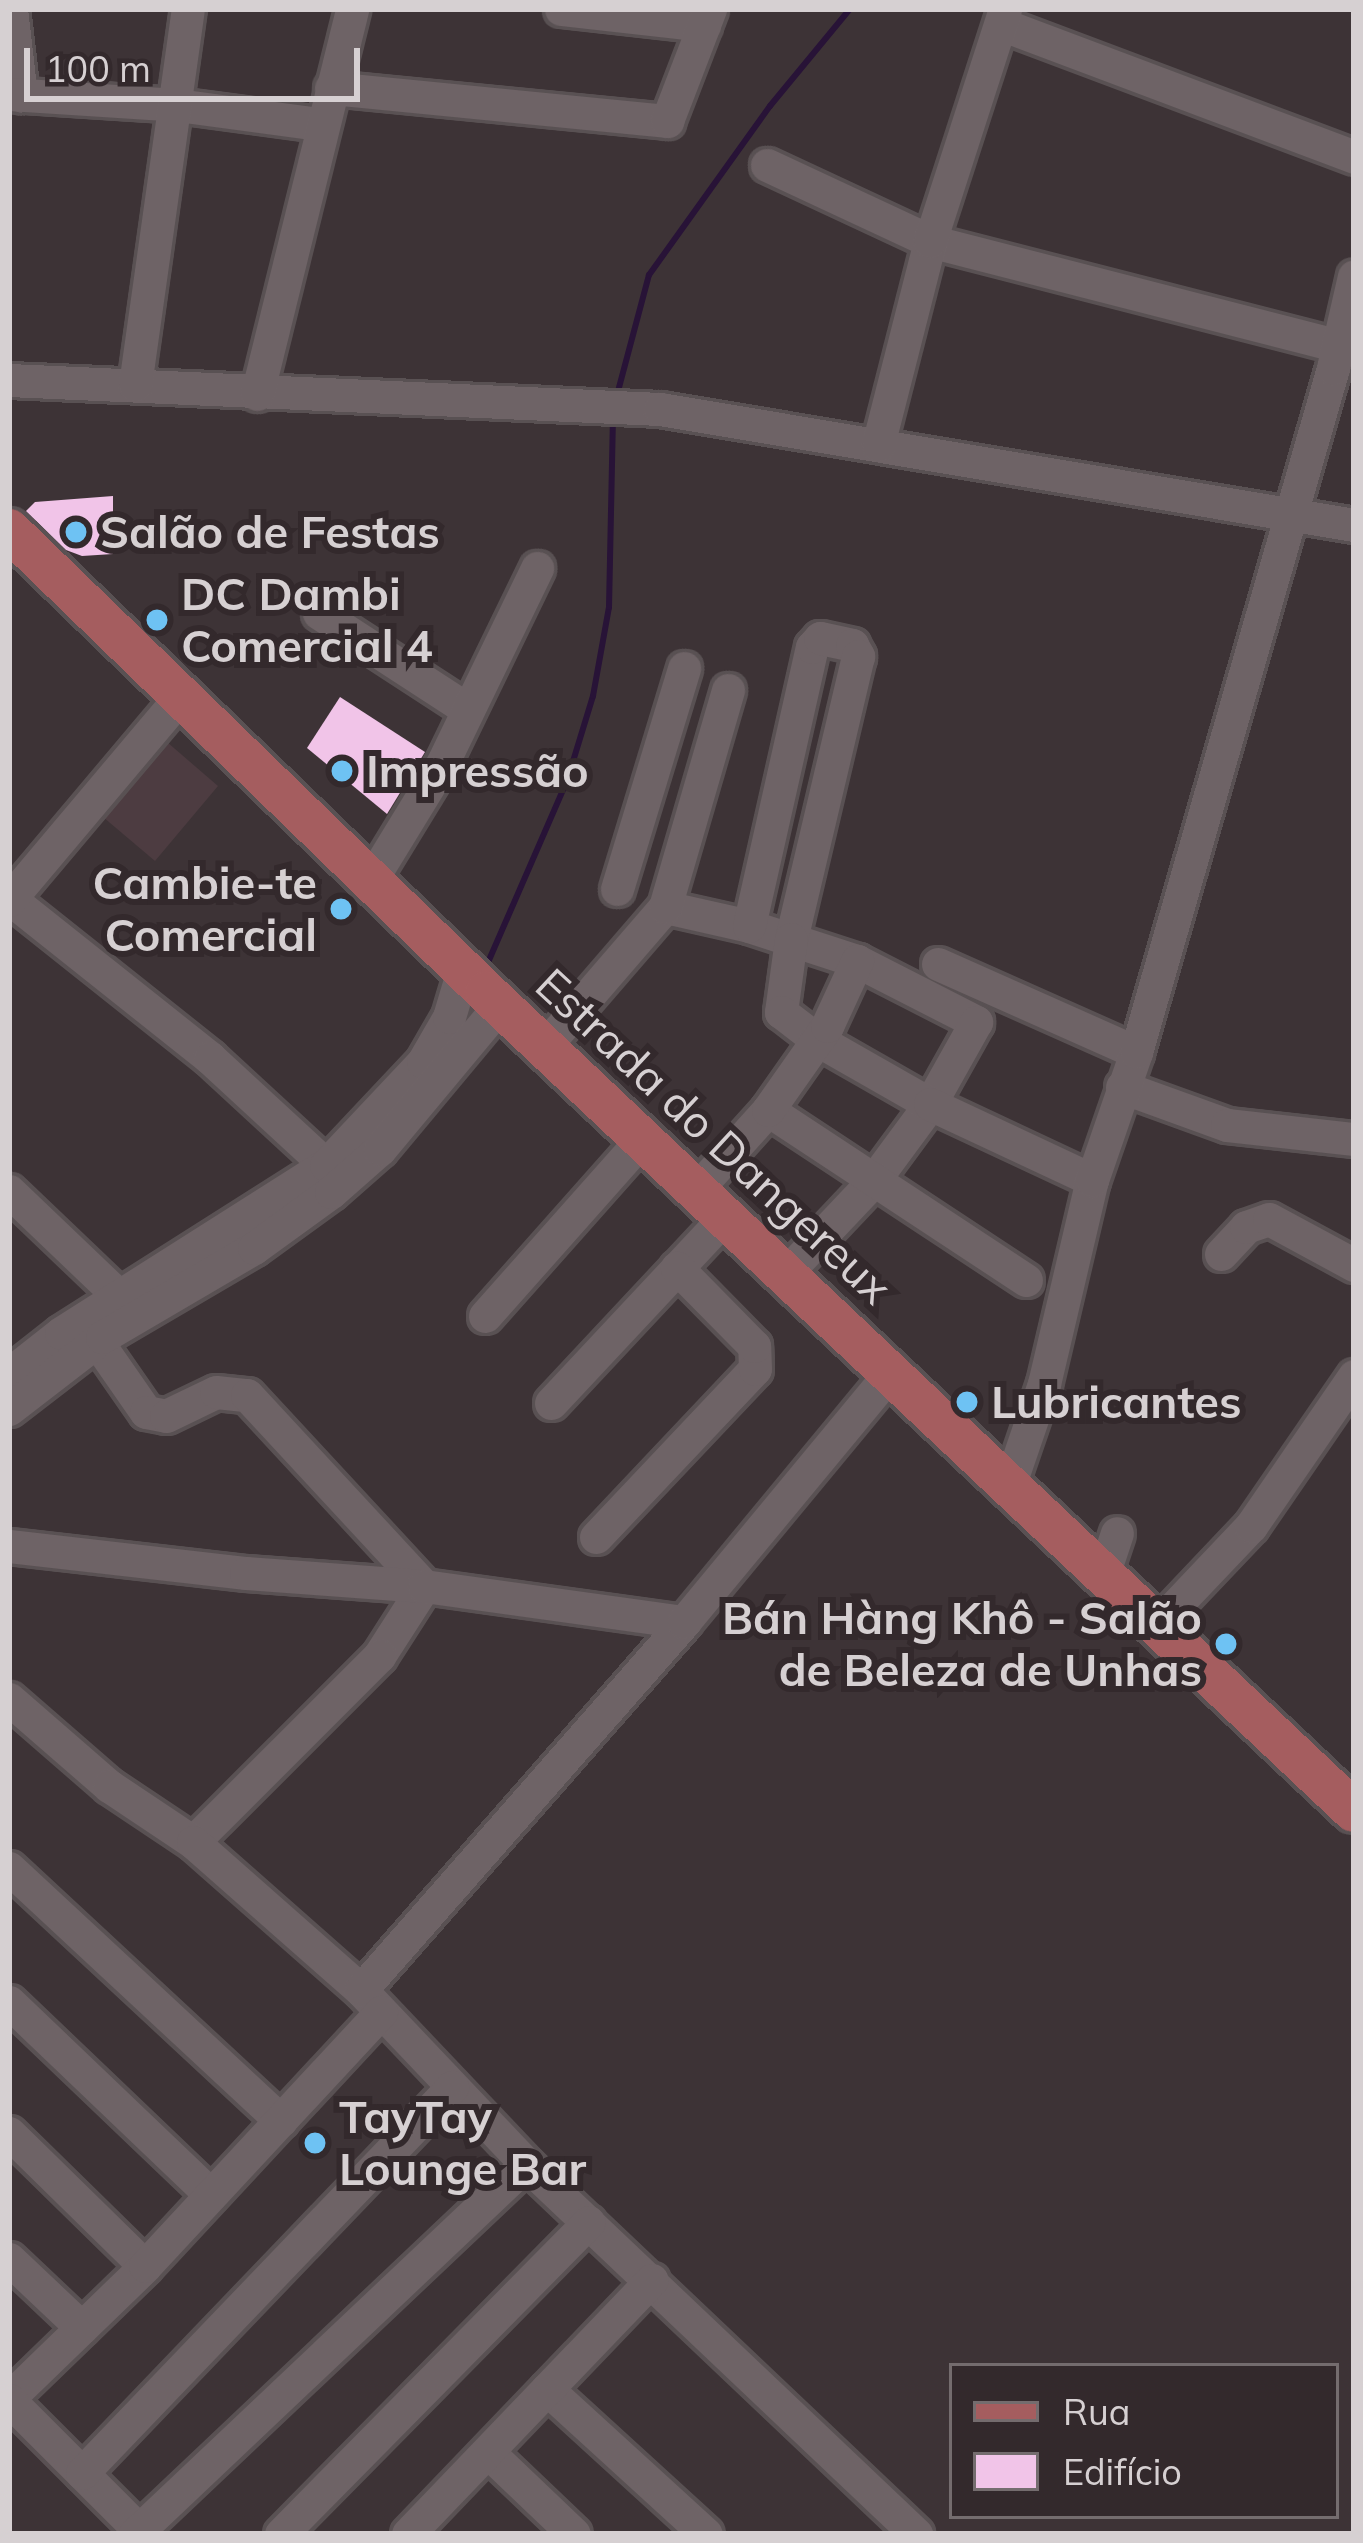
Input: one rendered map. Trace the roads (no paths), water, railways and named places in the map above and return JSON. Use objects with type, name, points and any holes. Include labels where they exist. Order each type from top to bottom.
[{"type":"main road","name":"Estrada do Dangereux","points":[[9,530],[544,1047],[1354,1811]]},
{"type":"street","points":[[10,9],[15,94],[177,105],[320,124]]},
{"type":"street","points":[[135,385],[188,9]]},
{"type":"street","points":[[257,394],[352,9]]},
{"type":"street","points":[[331,88],[667,122],[674,116],[707,17],[561,9]]},
{"type":"street","points":[[878,445],[930,241],[1003,16],[1354,158]]},
{"type":"street","points":[[766,165],[930,241],[1341,362]]},
{"type":"street","points":[[1010,1486],[1044,1384],[1092,1180],[1136,1052],[1287,514],[1341,362],[1354,276]]},
{"type":"street","points":[[9,380],[660,410],[1354,525]]},
{"type":"street","points":[[370,880],[436,775],[537,568]]},
{"type":"street","points":[[319,613],[467,709]]},
{"type":"street","points":[[749,926],[812,647],[820,638],[852,645],[858,656],[790,939],[781,1012],[816,1040],[931,1104],[1092,1180]]},
{"type":"street","points":[[617,889],[684,668]]},
{"type":"street","points":[[544,1047],[665,907],[728,690]]},
{"type":"street","points":[[181,696],[9,899],[210,1058],[326,1165]]},
{"type":"street","points":[[639,817],[686,835]]},
{"type":"street","points":[[665,907],[749,926],[857,961],[976,1022],[931,1104],[874,1180],[785,1274]]},
{"type":"street","points":[[551,1403],[677,1268],[767,1110],[816,1040],[857,961]]},
{"type":"street","points":[[938,964],[1136,1052]]},
{"type":"street","points":[[9,1374],[62,1333],[326,1165],[423,1062],[449,1017],[479,985]]},
{"type":"street","points":[[9,1409],[98,1343],[254,1248],[380,1149],[479,985]]},
{"type":"street","points":[[1122,1087],[1227,1125],[1354,1139]]},
{"type":"street","points":[[767,1110],[1026,1280]]},
{"type":"street","points":[[485,1316],[642,1139]]},
{"type":"street","points":[[9,1190],[122,1298]]},
{"type":"street","points":[[1221,1254],[1246,1227],[1269,1219],[1354,1265]]},
{"type":"street","points":[[596,1537],[755,1369],[754,1346],[677,1268]]},
{"type":"street","points":[[98,1343],[146,1412],[166,1416],[216,1392],[247,1395],[424,1586]]},
{"type":"street","points":[[526,2164],[139,2533],[9,2399],[146,2266],[281,2121],[371,2001],[890,1373]]},
{"type":"street","points":[[1157,1625],[1252,1526],[1354,1376]]},
{"type":"street","points":[[1103,1575],[1117,1533]]},
{"type":"street","points":[[9,1546],[245,1573],[424,1586],[684,1622]]},
{"type":"street","points":[[193,1842],[379,1656],[424,1586]]},
{"type":"street","points":[[9,1699],[110,1786],[193,1842],[371,2001],[526,2164],[916,2534]]},
{"type":"street","points":[[9,1868],[281,2121]]},
{"type":"street","points":[[9,2002],[211,2195]]},
{"type":"street","points":[[82,2473],[452,2086]]},
{"type":"street","points":[[9,2133],[146,2266]]},
{"type":"street","points":[[281,2534],[590,2222]]},
{"type":"street","points":[[9,2259],[82,2328]]},
{"type":"street","points":[[426,2528],[489,2452],[652,2280]]},
{"type":"street","points":[[547,2389],[706,2534]]},
{"type":"street","points":[[489,2452],[574,2534]]},
{"type":"waterway","points":[[617,395],[649,275],[770,106],[850,9]]},
{"type":"waterway","points":[[486,967],[567,781],[593,696],[609,607],[613,420]]},
{"type":"place","name":"Salão de Festas","points":[[76,532]]},
{"type":"place","name":"DC Dambi Comercial 4","points":[[157,620]]},
{"type":"place","name":"Impressão","points":[[342,771]]},
{"type":"place","name":"Cambie-te Comercial","points":[[341,909]]},
{"type":"place","name":"Lubricantes","points":[[967,1402]]},
{"type":"place","name":"Bán Hàng Khô - Salão de Beleza de Unhas","points":[[1226,1644]]},
{"type":"place","name":"TayTay Lounge Bar","points":[[315,2143]]}]
